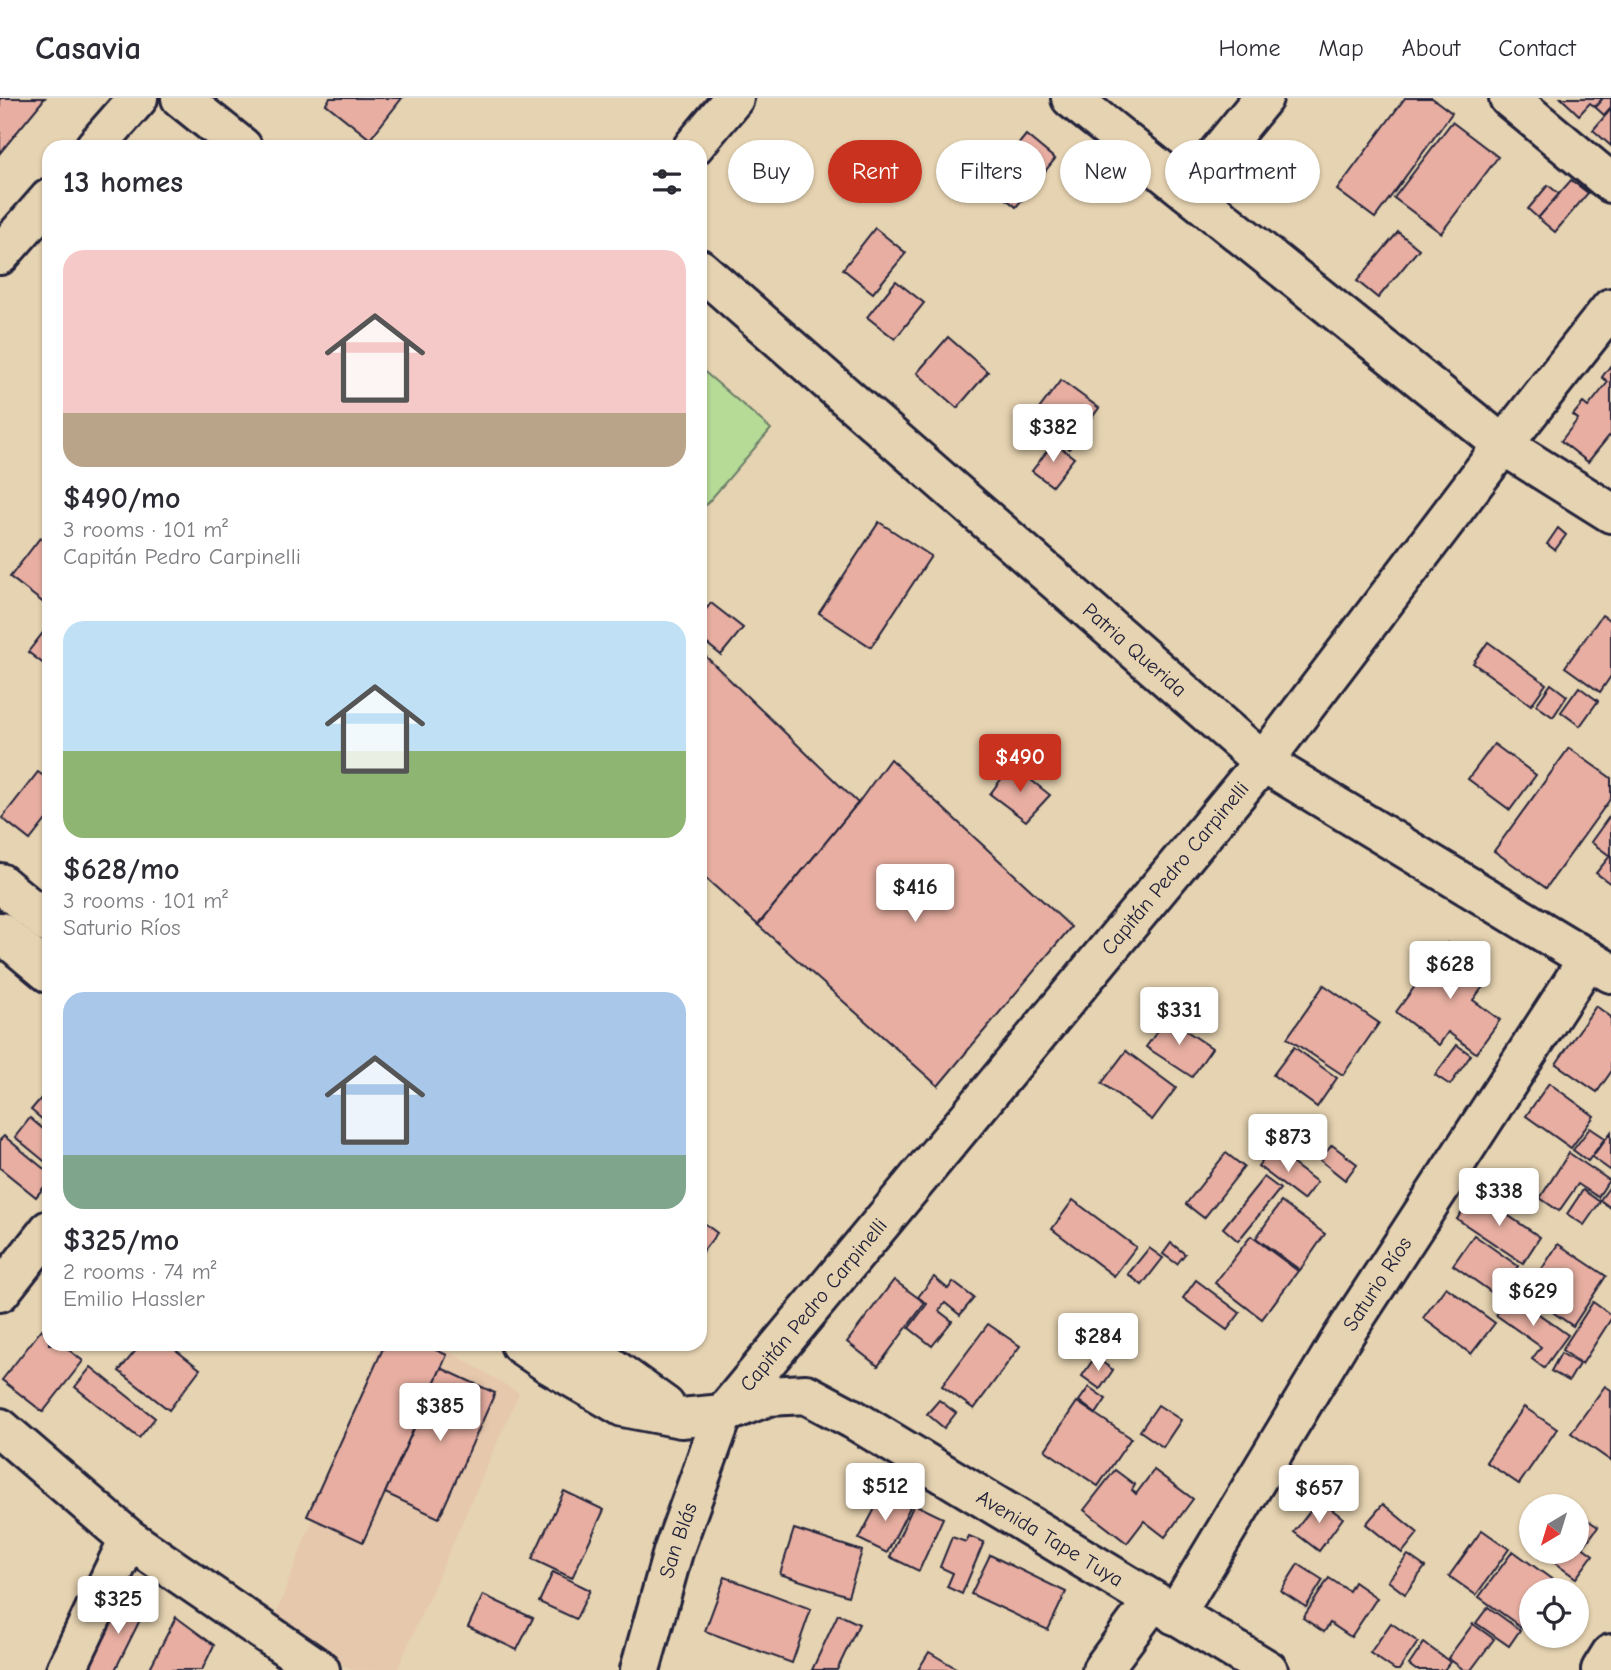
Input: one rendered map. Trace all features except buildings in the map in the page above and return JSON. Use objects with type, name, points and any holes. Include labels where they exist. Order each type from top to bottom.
[{"type":"street","points":[[101,140],[138,98]]},
{"type":"street","points":[[181,98],[233,140]]},
{"type":"street","points":[[699,140],[734,98]]},
{"type":"street","points":[[1070,98],[1165,174]]},
{"type":"street","points":[[1229,140],[1263,98]]},
{"type":"street","points":[[1509,98],[1611,183]]},
{"type":"street","points":[[1202,203],[1503,445],[1611,513]]},
{"type":"street","points":[[0,255],[42,207]]},
{"type":"street","name":"Patria Querida","points":[[707,275],[1263,762],[1600,966]]},
{"type":"street","name":"Capitán Pedro Carpinelli","points":[[723,1414],[1263,762],[1611,307]]},
{"type":"street","points":[[0,883],[42,907]]},
{"type":"street","points":[[42,909],[4,935],[42,967]]},
{"type":"street","name":"Saturio Ríos","points":[[1102,1670],[1164,1608],[1340,1341],[1600,966]]},
{"type":"street","points":[[0,1292],[42,1239]]},
{"type":"street","name":"Avenida Tape Tuya","points":[[530,1351],[623,1407],[681,1418],[723,1414],[768,1396],[806,1394],[853,1419],[1268,1670]]},
{"type":"street","points":[[589,1351],[681,1418]]},
{"type":"street","name":"San Blás","points":[[640,1670],[673,1552],[723,1414]]},
{"type":"street","points":[[0,1428],[129,1539],[320,1670]]},
{"type":"street","points":[[65,1670],[129,1539]]},
{"type":"street","points":[[1601,1670],[1611,1654]]},
{"type":"shaded area","points":[[377,1351],[449,1351],[519,1393],[397,1670],[352,1670],[272,1625]]},
{"type":"green space","points":[[707,374],[771,429],[707,504]]}]
